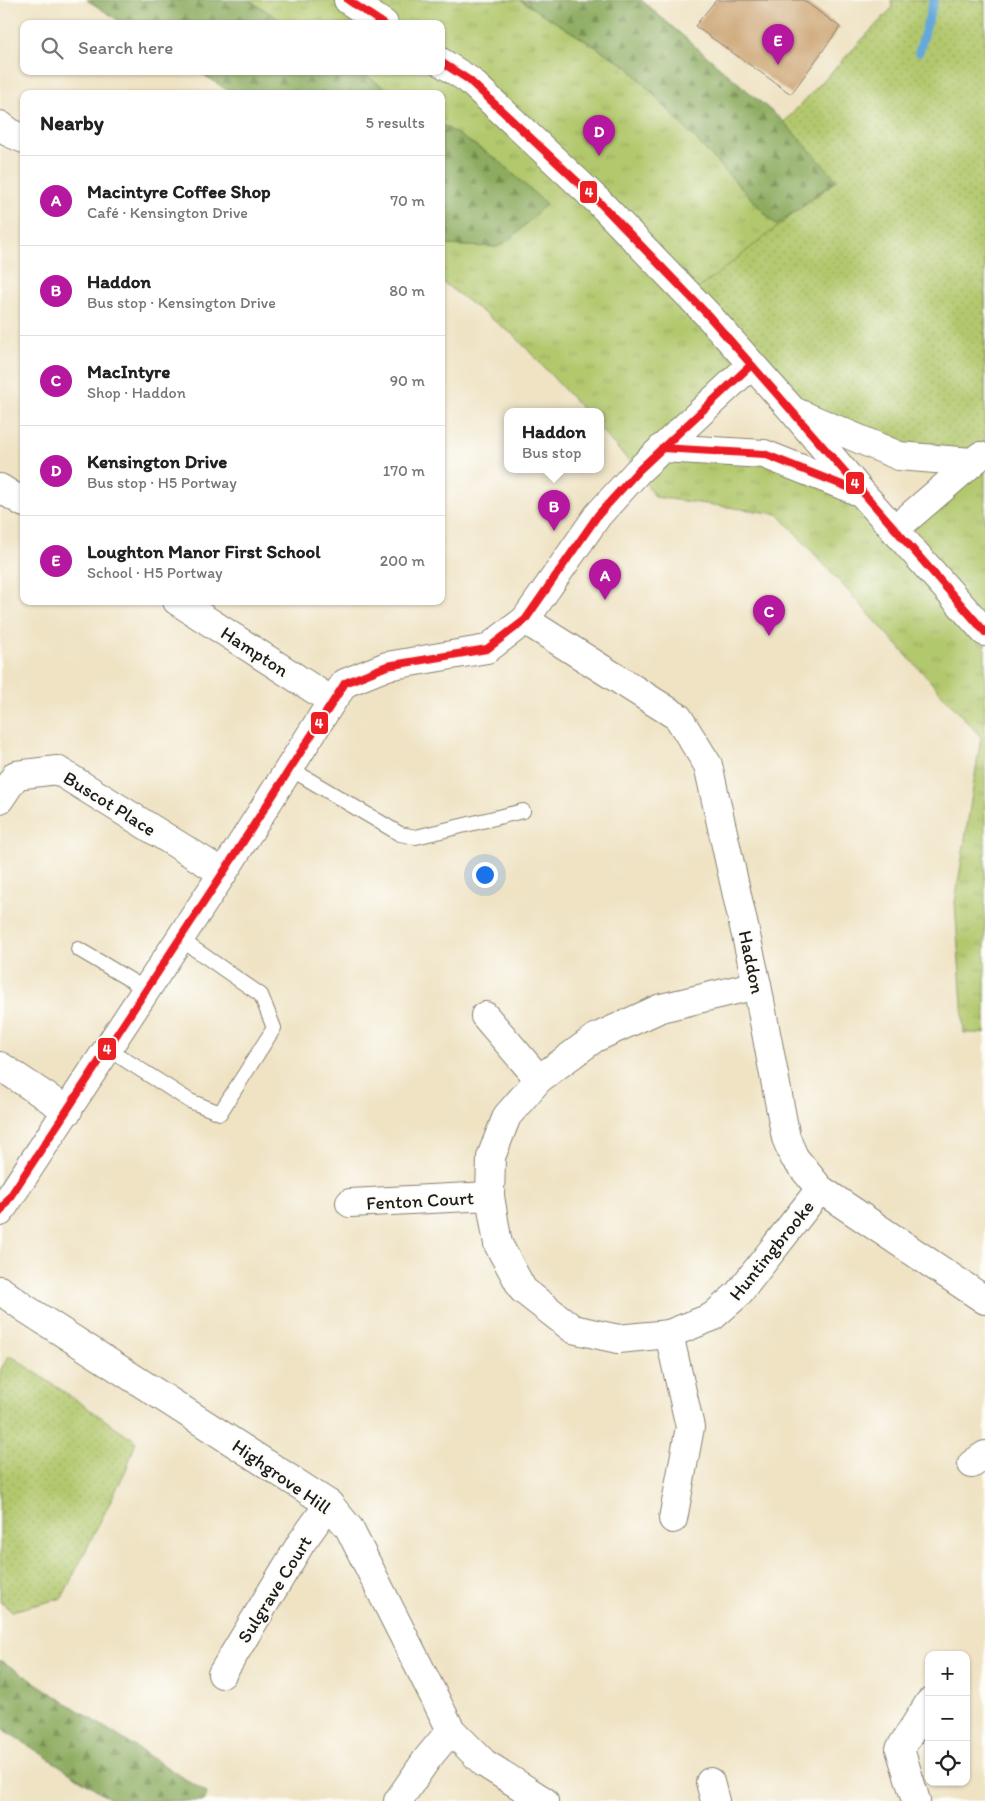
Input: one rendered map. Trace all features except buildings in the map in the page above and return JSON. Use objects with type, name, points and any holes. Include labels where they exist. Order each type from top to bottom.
[{"type":"street","points":[[348,0],[378,20]]},
{"type":"street","points":[[445,65],[469,80],[600,203],[707,314],[985,632]]},
{"type":"street","points":[[0,125],[12,134],[20,137]]},
{"type":"street","points":[[0,1212],[68,1111],[345,683],[387,666],[486,649],[525,620],[598,515],[638,471],[751,365]]},
{"type":"street","points":[[793,411],[899,456],[978,457]]},
{"type":"street","points":[[662,448],[764,454],[861,492]]},
{"type":"street","points":[[894,530],[978,457]]},
{"type":"street","points":[[0,488],[20,500]]},
{"type":"street","name":"Hampton","points":[[183,605],[332,701]]},
{"type":"street","name":"Haddon","points":[[525,620],[678,717],[708,765],[757,985],[786,1138],[794,1157],[820,1189],[985,1300]]},
{"type":"street","name":"Buscot Place","points":[[0,799],[16,775],[57,770],[223,873]]},
{"type":"street","name":"Huntingbrooke","points":[[757,985],[660,1008],[595,1038],[539,1079],[507,1116],[491,1157],[490,1196],[498,1244],[523,1290],[573,1329],[618,1339],[669,1334],[712,1317],[738,1294],[820,1189]]},
{"type":"street","points":[[485,1016],[539,1079]]},
{"type":"street","points":[[0,1066],[68,1111]]},
{"type":"street","name":"Fenton Court","points":[[350,1204],[490,1196]]},
{"type":"street","name":"Highgrove Hill","points":[[0,1290],[329,1504],[348,1528],[451,1730],[484,1763],[544,1801]]},
{"type":"street","points":[[669,1334],[690,1427],[674,1519]]},
{"type":"street","name":"Sulgrave Court","points":[[222,1674],[301,1543],[329,1504]]},
{"type":"street","points":[[916,1801],[900,1749],[925,1709]]},
{"type":"street","points":[[398,1801],[427,1759],[451,1730]]},
{"type":"lane","points":[[290,768],[400,834],[416,837],[523,811]]},
{"type":"lane","points":[[108,1049],[190,1102],[220,1113],[274,1028],[261,995],[180,939]]},
{"type":"lane","points":[[78,949],[146,990]]},
{"type":"green space","points":[[87,0],[249,0],[280,20],[118,20]]},
{"type":"green space","points":[[249,0],[520,0],[628,67],[776,225],[837,179],[985,59],[985,1033],[964,1033],[955,903],[981,737],[778,514],[655,497],[638,471],[604,433],[604,408],[581,408],[516,337],[445,284],[445,245],[498,247],[498,160],[445,127],[445,90],[388,90],[365,75],[445,75],[445,20],[280,20]],"holes":[[[751,365],[971,463],[894,530],[861,492],[764,454],[663,448]]]},
{"type":"green space","points":[[520,0],[641,0],[784,122],[837,179],[776,225],[628,67]]},
{"type":"green space","points":[[891,0],[985,0],[985,441],[971,452],[899,456],[793,411],[689,296],[837,180],[784,122],[892,8]]},
{"type":"green space","points":[[204,75],[365,75],[388,90],[227,90]]},
{"type":"green space","points":[[445,127],[498,160],[546,204],[516,234],[498,247],[445,245]]},
{"type":"green space","points":[[10,1355],[136,1441],[126,1470],[62,1598],[12,1611],[0,1602],[0,1370]]},
{"type":"green space","points":[[0,1660],[207,1793],[203,1801],[114,1801],[0,1727]]},
{"type":"waterway","points":[[919,52],[934,0]]},
{"type":"transit line","name":"4","points":[[348,0],[378,20]]},
{"type":"transit line","name":"4","points":[[445,65],[469,80],[600,203],[707,314],[985,632]]},
{"type":"transit line","name":"4","points":[[0,1212],[223,873],[345,683],[387,666],[487,649],[525,620],[598,515],[638,471],[751,365]]},
{"type":"transit line","name":"4","points":[[662,448],[764,454],[855,490]]},
{"type":"place","name":"Loughton Manor First School","points":[[778,65]]},
{"type":"place","name":"Kensington Drive","points":[[599,156]]},
{"type":"place","name":"Haddon","points":[[554,531]]},
{"type":"place","name":"Macintyre Coffee Shop","points":[[605,600]]},
{"type":"place","name":"MacIntyre","points":[[769,636]]}]
